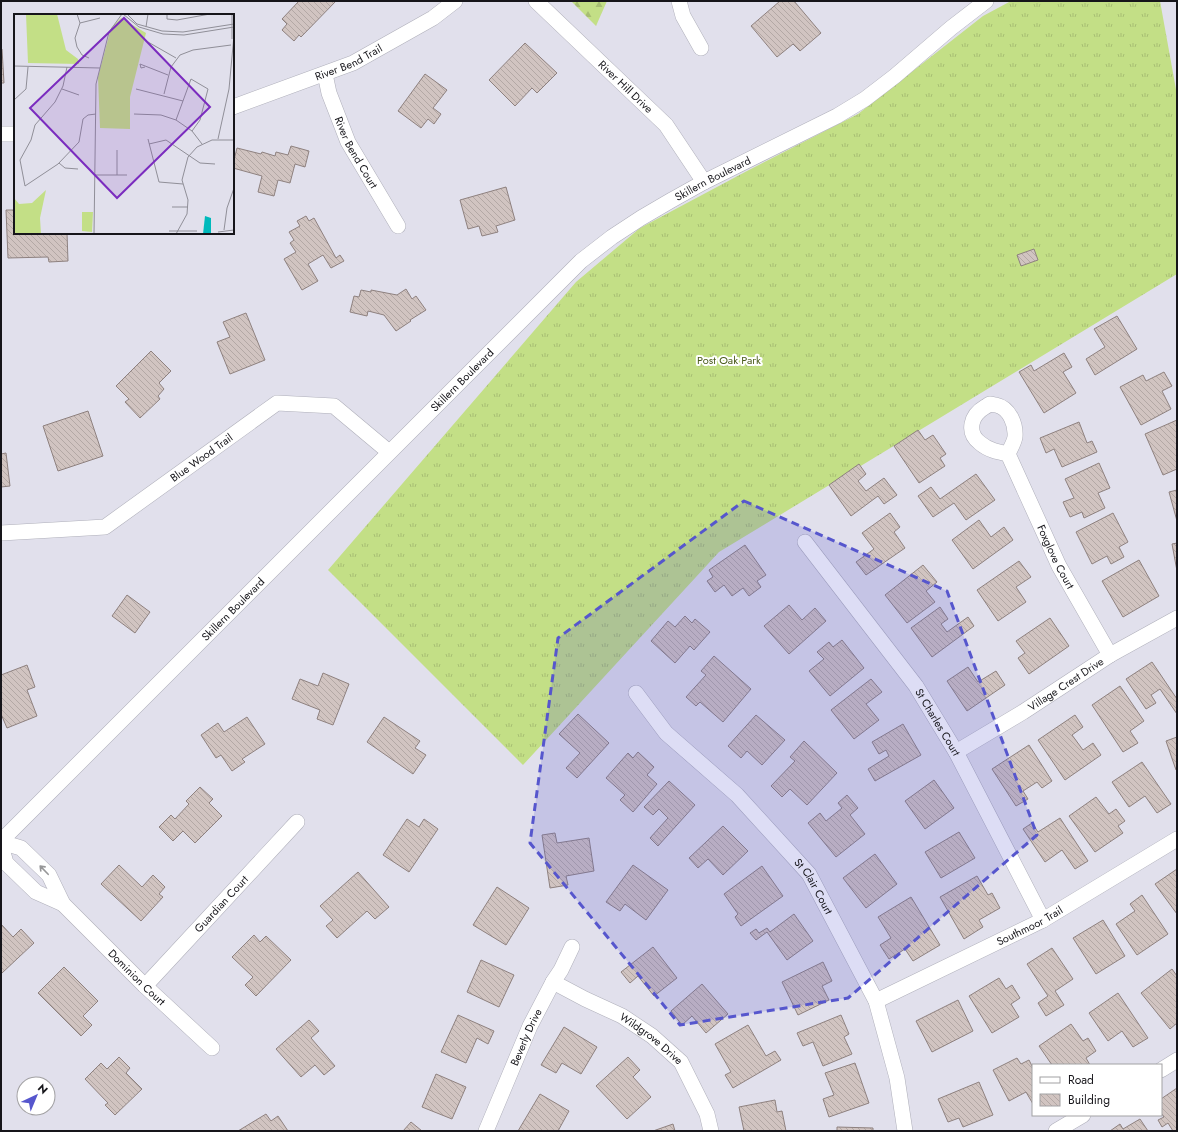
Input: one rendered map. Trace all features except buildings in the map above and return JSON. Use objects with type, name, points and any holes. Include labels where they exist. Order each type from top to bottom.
[{"type":"street","name":"River Bend Trail","points":[[234,108],[353,63],[432,18],[455,1]]},
{"type":"street","name":"River Hill Drive","points":[[536,1],[666,124],[704,182]]},
{"type":"street","points":[[679,1],[683,16],[701,48]]},
{"type":"street","name":"Skillern Boulevard","points":[[1,842],[581,261],[612,237],[641,218],[704,182],[837,116],[895,76],[951,28],[986,1]]},
{"type":"street","name":"River Bend Court","points":[[325,74],[329,93],[348,142],[398,226]]},
{"type":"street","points":[[1,134],[14,134]]},
{"type":"street","name":"Blue Wood Trail","points":[[1,533],[106,527],[277,403],[334,406],[389,452]]},
{"type":"street","name":"Foxglove Court","points":[[1008,454],[1059,566],[1110,654]]},
{"type":"street","name":"St Charles Court","points":[[805,542],[916,686],[956,752],[1043,920]]},
{"type":"street","name":"Village Crest Drive","points":[[956,752],[1023,712],[1110,654],[1177,618]]},
{"type":"street","name":"St Clair Court","points":[[636,693],[666,733],[737,794],[809,874],[876,1001],[897,1078],[905,1131]]},
{"type":"street","name":"Guardian Court","points":[[145,986],[298,822]]},
{"type":"street","name":"Southmoor Trail","points":[[876,1001],[1043,920],[1177,839]]},
{"type":"street","name":"Dominion Court","points":[[1,842],[6,863],[36,892],[63,904]]},
{"type":"street","name":"Dominion Court","points":[[1,842],[21,848],[49,875],[63,904],[145,986],[212,1048]]},
{"type":"street","name":"Beverly Drive","points":[[486,1131],[530,1026],[552,982],[561,970],[572,946]]},
{"type":"street","name":"Wildgrove Drive","points":[[552,982],[585,1000],[622,1016],[652,1036],[681,1062],[696,1090],[711,1131]]},
{"type":"street","points":[[1162,1069],[1177,1060]]},
{"type":"street","points":[[1056,1131],[1081,1116]]},
{"type":"highlighted area","points":[[744,501],[947,591],[1037,835],[848,998],[680,1025],[530,843],[558,638]]},
{"type":"green space","points":[[571,1],[607,1],[596,26]]},
{"type":"green space","name":"Post Oak Park","points":[[1011,1],[1160,1],[1177,95],[1177,274],[719,552],[523,765],[328,570],[576,282],[640,228],[858,114],[983,16]]}]
